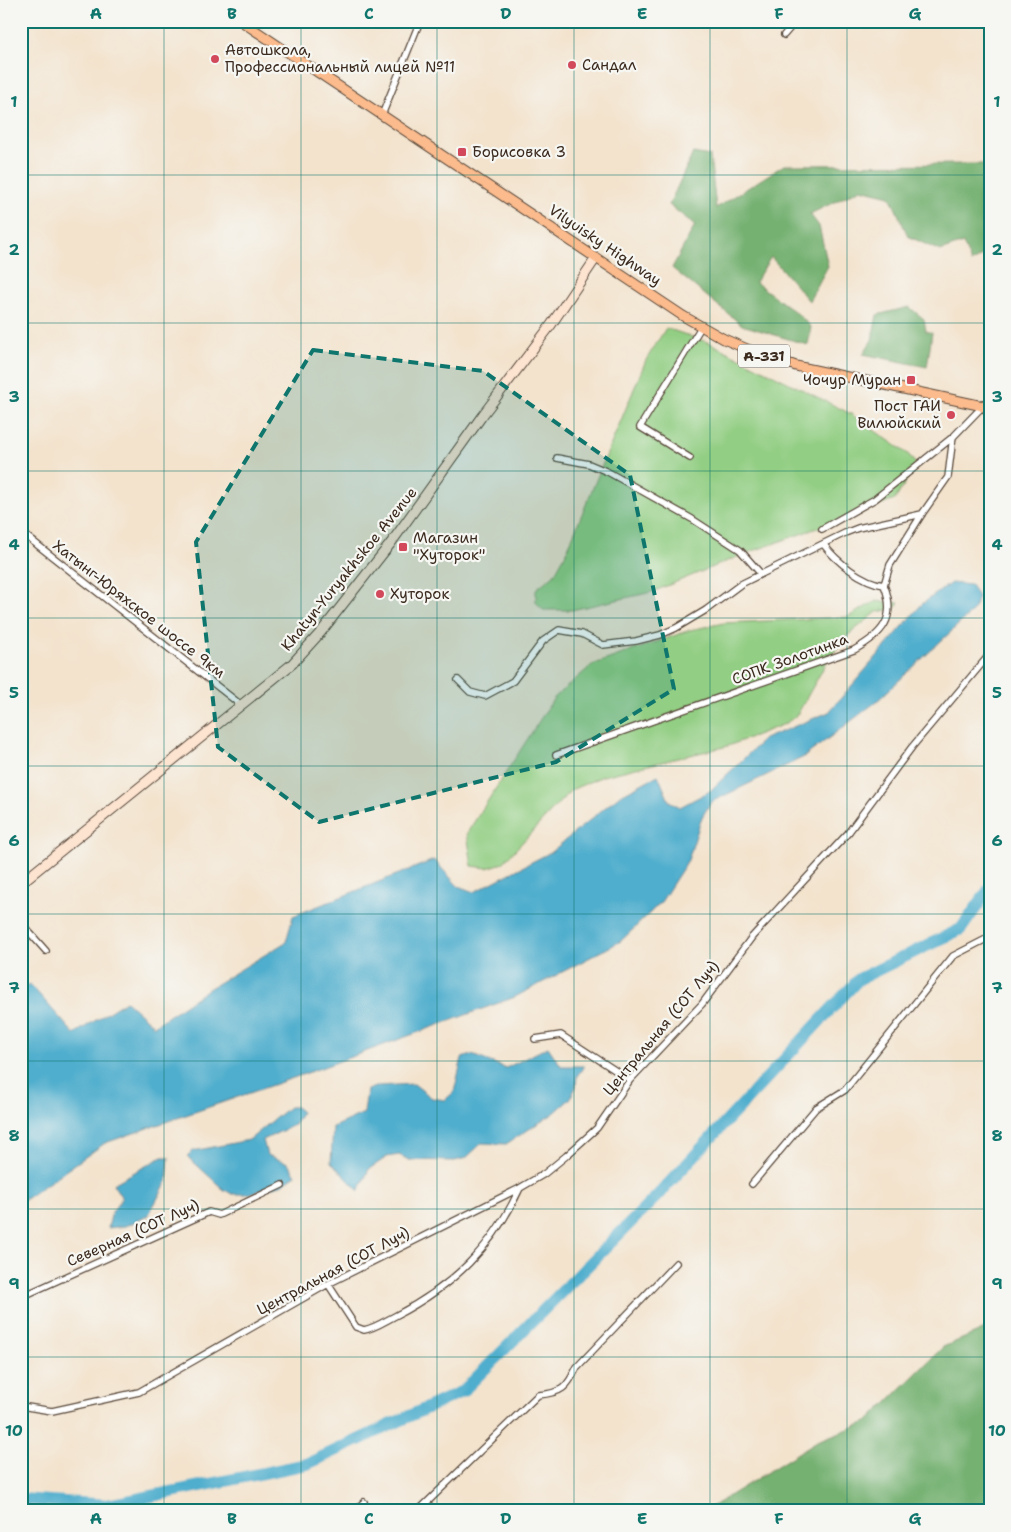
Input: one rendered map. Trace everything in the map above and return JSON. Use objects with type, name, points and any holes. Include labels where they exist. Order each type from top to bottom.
[{"type":"main road","name":"Vilyuisky Highway","points":[[241,21],[701,327],[747,350],[796,366],[987,403]]},
{"type":"main road","name":"Khatyn-Yuryakhskoe Avenue","points":[[21,883],[292,664],[326,626],[391,543],[482,416],[551,325],[596,258]]},
{"type":"street","points":[[382,115],[420,21]]},
{"type":"street","points":[[784,35],[796,21]]},
{"type":"street","points":[[690,458],[640,427],[701,327]]},
{"type":"street","points":[[822,529],[856,508],[875,499],[954,437],[987,403]]},
{"type":"street","points":[[824,545],[833,557],[847,568],[876,584],[884,585],[890,565],[948,477],[954,437]]},
{"type":"street","points":[[557,458],[589,464],[608,472],[692,519],[740,550],[761,574]]},
{"type":"street","points":[[458,680],[470,692],[485,696],[513,681],[543,641],[559,630],[582,634],[603,645],[660,635],[706,610],[741,584],[858,528],[922,514]]},
{"type":"street","name":"Хатынг-Юряхское шоссе 9км","points":[[21,532],[241,705]]},
{"type":"street","name":"СОПК Золотинка","points":[[556,755],[854,650],[864,644],[888,619],[890,614],[889,599],[884,585]]},
{"type":"street","name":"Центральная (СОТ Луч)","points":[[21,1406],[52,1411],[139,1392],[328,1284],[520,1188],[544,1174],[597,1128],[630,1080],[702,1004],[752,937],[848,833],[912,747],[990,654]]},
{"type":"street","points":[[21,922],[46,951]]},
{"type":"street","points":[[752,1184],[816,1108],[845,1090],[953,956],[990,937]]},
{"type":"street","points":[[535,1039],[561,1035],[630,1080]]},
{"type":"street","name":"Северная (СОТ Луч)","points":[[21,1297],[209,1212],[219,1215],[282,1185]]},
{"type":"street","points":[[328,1284],[356,1327],[364,1330],[377,1326],[408,1309],[446,1284],[477,1256],[503,1223],[520,1188]]},
{"type":"street","points":[[418,1511],[538,1394],[554,1393],[568,1385],[577,1367],[676,1264]]},
{"type":"street","points":[[354,1511],[364,1502]]},
{"type":"highlighted area","points":[[313,350],[483,371],[630,475],[674,689],[556,762],[319,822],[218,747],[196,542]]},
{"type":"green space","points":[[693,153],[710,156],[716,208],[784,165],[983,164],[990,166],[990,250],[971,263],[963,243],[940,251],[908,236],[890,196],[861,189],[810,214],[819,226],[828,266],[809,301],[771,257],[755,282],[798,314],[811,327],[808,345],[742,325],[672,268],[695,225],[669,205]]},
{"type":"green space","points":[[909,307],[924,319],[926,331],[932,333],[927,367],[863,354],[872,340],[877,315]]},
{"type":"green space","points":[[666,328],[710,343],[851,414],[908,454],[916,464],[895,500],[742,555],[652,592],[572,610],[543,610],[536,602],[536,589],[554,575],[565,555],[646,360]]},
{"type":"green space","points":[[876,601],[899,603],[894,609],[877,612],[847,636],[829,658],[797,715],[785,724],[728,746],[603,776],[571,790],[503,863],[487,868],[472,866],[467,833],[554,698],[592,665],[690,630],[724,623],[848,617]]},
{"type":"green space","points":[[990,1327],[990,1511],[705,1511],[817,1441],[867,1422],[943,1347]]},
{"type":"water","points":[[951,583],[971,585],[978,597],[973,611],[876,702],[804,757],[711,802],[702,817],[688,860],[661,902],[621,941],[515,997],[296,1077],[105,1143],[24,1200],[21,1195],[21,990],[30,984],[74,1034],[126,1001],[154,1026],[210,988],[286,942],[293,916],[434,860],[458,886],[474,892],[551,852],[619,796],[658,775],[669,801],[680,807],[710,791],[764,739],[829,712],[922,604]]},
{"type":"water","points":[[548,1047],[561,1066],[584,1066],[577,1076],[576,1087],[570,1099],[553,1114],[506,1144],[482,1143],[466,1158],[455,1161],[409,1160],[399,1155],[387,1157],[369,1169],[359,1191],[331,1162],[333,1127],[364,1113],[367,1090],[378,1086],[414,1084],[432,1098],[445,1100],[454,1092],[462,1058],[472,1055],[506,1068]]},
{"type":"water","points":[[289,1107],[296,1107],[302,1112],[294,1125],[263,1140],[267,1155],[288,1163],[296,1175],[281,1185],[247,1194],[232,1194],[223,1189],[187,1156],[193,1151],[249,1140]]},
{"type":"water","points":[[162,1157],[169,1157],[167,1181],[148,1216],[125,1226],[108,1228],[112,1212],[122,1198],[113,1184]]},
{"type":"waterway","points":[[21,1499],[108,1505],[307,1464],[463,1391],[657,1196],[859,979],[961,929],[990,888]]},
{"type":"place","name":"Автошкола, Профессиональный лицей №11","points":[[215,59]]},
{"type":"place","name":"Сандал","points":[[572,65]]},
{"type":"place","name":"Борисовка 3","points":[[462,152]]},
{"type":"place","name":"Чочур Муран","points":[[911,380]]},
{"type":"place","name":"Пост ГАИ Вилюйский","points":[[951,415]]},
{"type":"place","name":"Магазин \"Хуторок\"","points":[[403,547]]},
{"type":"place","name":"Хуторок","points":[[380,594]]}]
